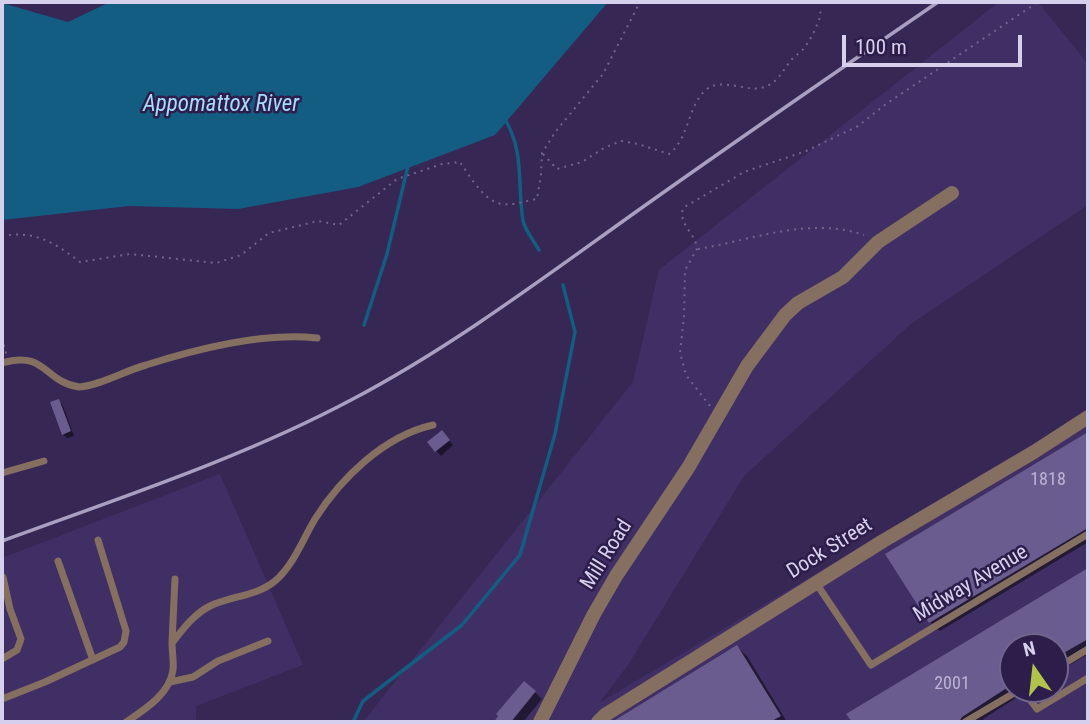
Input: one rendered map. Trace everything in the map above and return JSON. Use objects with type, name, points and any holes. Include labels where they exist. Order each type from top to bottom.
[{"type":"street","name":"Mill Road","points":[[540,722],[616,576],[719,416],[747,366],[785,315],[797,303],[843,277],[878,242],[952,193]]},
{"type":"street","name":"Dock Street","points":[[598,722],[718,643],[1088,417]]},
{"type":"lane","points":[[5,362],[25,359],[35,362],[64,383],[79,387],[185,353],[223,345],[287,337],[317,338]]},
{"type":"lane","points":[[172,643],[185,626],[209,607],[247,595],[274,582],[285,571],[323,508],[360,467],[388,442],[402,434],[433,425]]},
{"type":"lane","points":[[2,474],[44,461]]},
{"type":"lane","name":"Midway Avenue","points":[[816,583],[871,665],[1088,534]]},
{"type":"lane","points":[[2,699],[46,682],[120,647],[126,636],[98,540]]},
{"type":"lane","points":[[58,561],[93,660]]},
{"type":"lane","points":[[2,659],[17,650],[21,639],[10,609],[3,577]]},
{"type":"lane","points":[[126,722],[155,700],[170,682],[173,673],[175,579]]},
{"type":"lane","points":[[170,682],[193,677],[218,661],[268,641]]},
{"type":"lane","points":[[1069,660],[1088,649]]},
{"type":"lane","points":[[1069,690],[1088,678]]},
{"type":"lane","points":[[965,722],[999,702]]},
{"type":"lane","points":[[1032,703],[1037,709],[1047,703]]},
{"type":"path","points":[[2,236],[20,234],[48,240],[80,262],[130,254],[216,263],[241,255],[269,233],[318,221],[340,225],[397,179],[442,164],[460,162],[479,188],[496,202],[507,204],[537,198],[542,153],[556,131],[603,74],[640,2]]},
{"type":"path","points":[[719,416],[686,375],[680,352],[684,316],[684,274],[697,249],[695,239],[681,214],[688,204],[744,172],[806,151],[858,126],[905,90],[1038,2]]},
{"type":"path","points":[[542,153],[557,169],[582,162],[621,141],[670,154],[678,148],[696,104],[708,88],[720,85],[761,88],[780,78],[816,28],[821,14],[819,9]]},
{"type":"path","points":[[697,249],[762,235],[816,228],[850,230],[878,242]]},
{"type":"path","points":[[2,338],[5,362]]},
{"type":"shaded area","points":[[999,2],[1038,2],[1088,64],[1088,205],[911,324],[744,476],[628,665],[599,703],[1088,411],[1088,722],[363,722],[633,382],[659,270]]},
{"type":"shaded area","points":[[220,474],[303,665],[196,706],[196,722],[2,722],[2,558]]},
{"type":"water","name":"Appomattox River","points":[[110,2],[608,2],[495,135],[358,187],[238,209],[129,206],[2,220],[2,3],[68,22]]},
{"type":"building","points":[[59,399],[71,431],[62,435],[50,402]]},
{"type":"building","points":[[442,430],[450,440],[435,452],[427,442]]},
{"type":"building","points":[[1088,432],[1088,528],[929,623],[885,554]]},
{"type":"building","points":[[1088,568],[1088,639],[1069,650],[1069,633],[999,633],[999,693],[962,717],[959,722],[852,722],[846,714]]},
{"type":"building","points":[[737,645],[781,716],[770,722],[612,722]]},
{"type":"building","points":[[524,681],[536,691],[511,722],[494,722],[498,716],[496,714]]},
{"type":"waterway","points":[[505,119],[518,157],[523,221],[539,250]]},
{"type":"waterway","points":[[364,325],[387,254],[408,166]]},
{"type":"waterway","points":[[353,722],[363,701],[462,625],[520,555],[555,434],[575,332],[563,285]]},
{"type":"railway","points":[[2,541],[223,459],[309,421],[388,380],[495,312],[938,2]]}]
